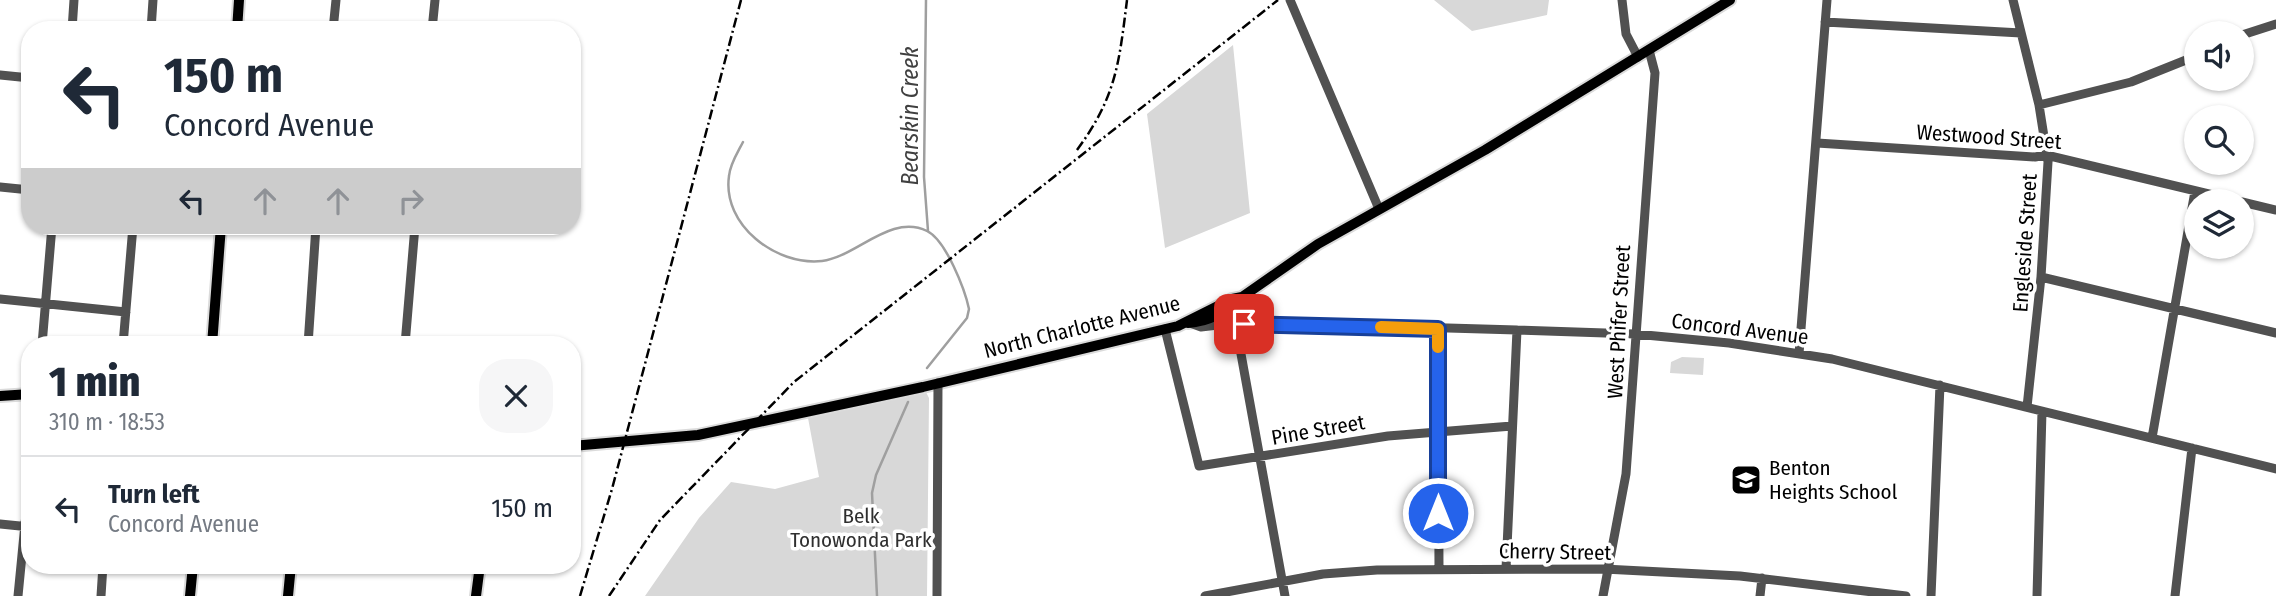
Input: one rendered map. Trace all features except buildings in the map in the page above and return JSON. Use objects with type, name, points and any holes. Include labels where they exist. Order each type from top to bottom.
[{"type":"main road","points":[[238,21],[239,0]]},
{"type":"main road","points":[[1226,306],[1296,257],[1638,57],[1730,0]]},
{"type":"main road","points":[[213,336],[220,235]]},
{"type":"main road","name":"North Charlotte Avenue","points":[[581,445],[698,435],[1202,322],[1226,306]]},
{"type":"main road","points":[[0,396],[21,395]]},
{"type":"main road","points":[[190,596],[192,574]]},
{"type":"main road","points":[[288,596],[290,574]]},
{"type":"main road","points":[[476,596],[479,574]]},
{"type":"street","points":[[73,21],[74,0]]},
{"type":"street","points":[[152,21],[153,0]]},
{"type":"street","points":[[334,21],[336,0]]},
{"type":"street","points":[[433,21],[435,0]]},
{"type":"street","points":[[1290,0],[1380,209]]},
{"type":"street","points":[[1622,0],[1626,34],[1638,57]]},
{"type":"street","points":[[1799,354],[1827,0]]},
{"type":"street","name":"Engleside Street","points":[[2013,0],[2039,105],[2048,188],[2027,407]]},
{"type":"street","points":[[1825,22],[2021,33]]},
{"type":"street","points":[[2254,31],[2276,24]]},
{"type":"street","name":"West Phifer Street","points":[[1603,596],[1626,474],[1634,334],[1655,73],[1648,50]]},
{"type":"street","points":[[2039,105],[2131,82],[2184,61]]},
{"type":"street","points":[[0,75],[21,77]]},
{"type":"street","name":"Westwood Street","points":[[1817,143],[2035,157],[2046,155],[2187,189]]},
{"type":"street","points":[[0,187],[21,189]]},
{"type":"street","name":"Westwood Street","points":[[2254,206],[2276,211]]},
{"type":"street","points":[[43,336],[51,235]]},
{"type":"street","points":[[124,336],[132,235]]},
{"type":"street","points":[[309,336],[315,235]]},
{"type":"street","points":[[406,336],[414,235]]},
{"type":"street","points":[[2152,438],[2184,250]]},
{"type":"street","points":[[2040,277],[2276,333]]},
{"type":"street","points":[[0,299],[126,312]]},
{"type":"street","points":[[1226,306],[1234,323],[1285,596]]},
{"type":"street","name":"Concord Avenue","points":[[1188,323],[1200,327],[1234,323],[1634,334],[1799,354],[1940,385],[2276,469]]},
{"type":"street","name":"Pine Street","points":[[1165,329],[1196,464],[1201,466],[1438,430],[1512,426]]},
{"type":"street","points":[[1438,329],[1439,569]]},
{"type":"street","points":[[1506,569],[1517,330]]},
{"type":"street","points":[[937,596],[938,383]]},
{"type":"street","points":[[1931,596],[1940,385]]},
{"type":"street","points":[[2037,596],[2042,411]]},
{"type":"street","points":[[2175,596],[2192,448]]},
{"type":"street","points":[[0,524],[21,526]]},
{"type":"street","name":"Cherry Street","points":[[1205,596],[1323,574],[1439,569],[1607,569],[1762,578],[1906,596]]},
{"type":"street","points":[[18,596],[21,573]]},
{"type":"street","points":[[100,596],[102,574]]},
{"type":"street","points":[[1760,596],[1762,578]]},
{"type":"green space","points":[[1434,0],[1549,0],[1547,15],[1472,31]]},
{"type":"green space","points":[[1233,45],[1250,213],[1165,248],[1147,114]]},
{"type":"green space","points":[[1682,357],[1704,358],[1703,375],[1670,373],[1671,362]]},
{"type":"green space","name":"Belk Tonowonda Park","points":[[926,392],[929,398],[927,596],[645,596],[699,518],[731,482],[775,489],[819,477],[808,418]]},
{"type":"waterway","name":"Bearskin Creek","points":[[926,0],[924,177],[928,231]]},
{"type":"waterway","name":"Bearskin Creek","points":[[743,142],[730,172],[729,194],[734,211],[743,226],[771,249],[787,257],[822,261],[835,258],[887,232],[914,227],[927,231],[941,244],[959,278],[969,309],[967,318],[927,368]]},
{"type":"waterway","name":"Bearskin Creek","points":[[877,596],[872,493],[876,475],[908,402]]},
{"type":"railway","points":[[580,596],[612,489],[741,0]]},
{"type":"railway","points":[[1077,150],[1100,113],[1114,79],[1127,0]]},
{"type":"railway","points":[[609,596],[660,520],[794,382],[1278,0]]},
{"type":"slow traffic","points":[[1381,327],[1438,329],[1438,347]]},
{"type":"place","name":"Benton Heights School","points":[[1746,480]]},
{"type":"route","points":[[1244,324],[1438,329],[1438,513]]}]
